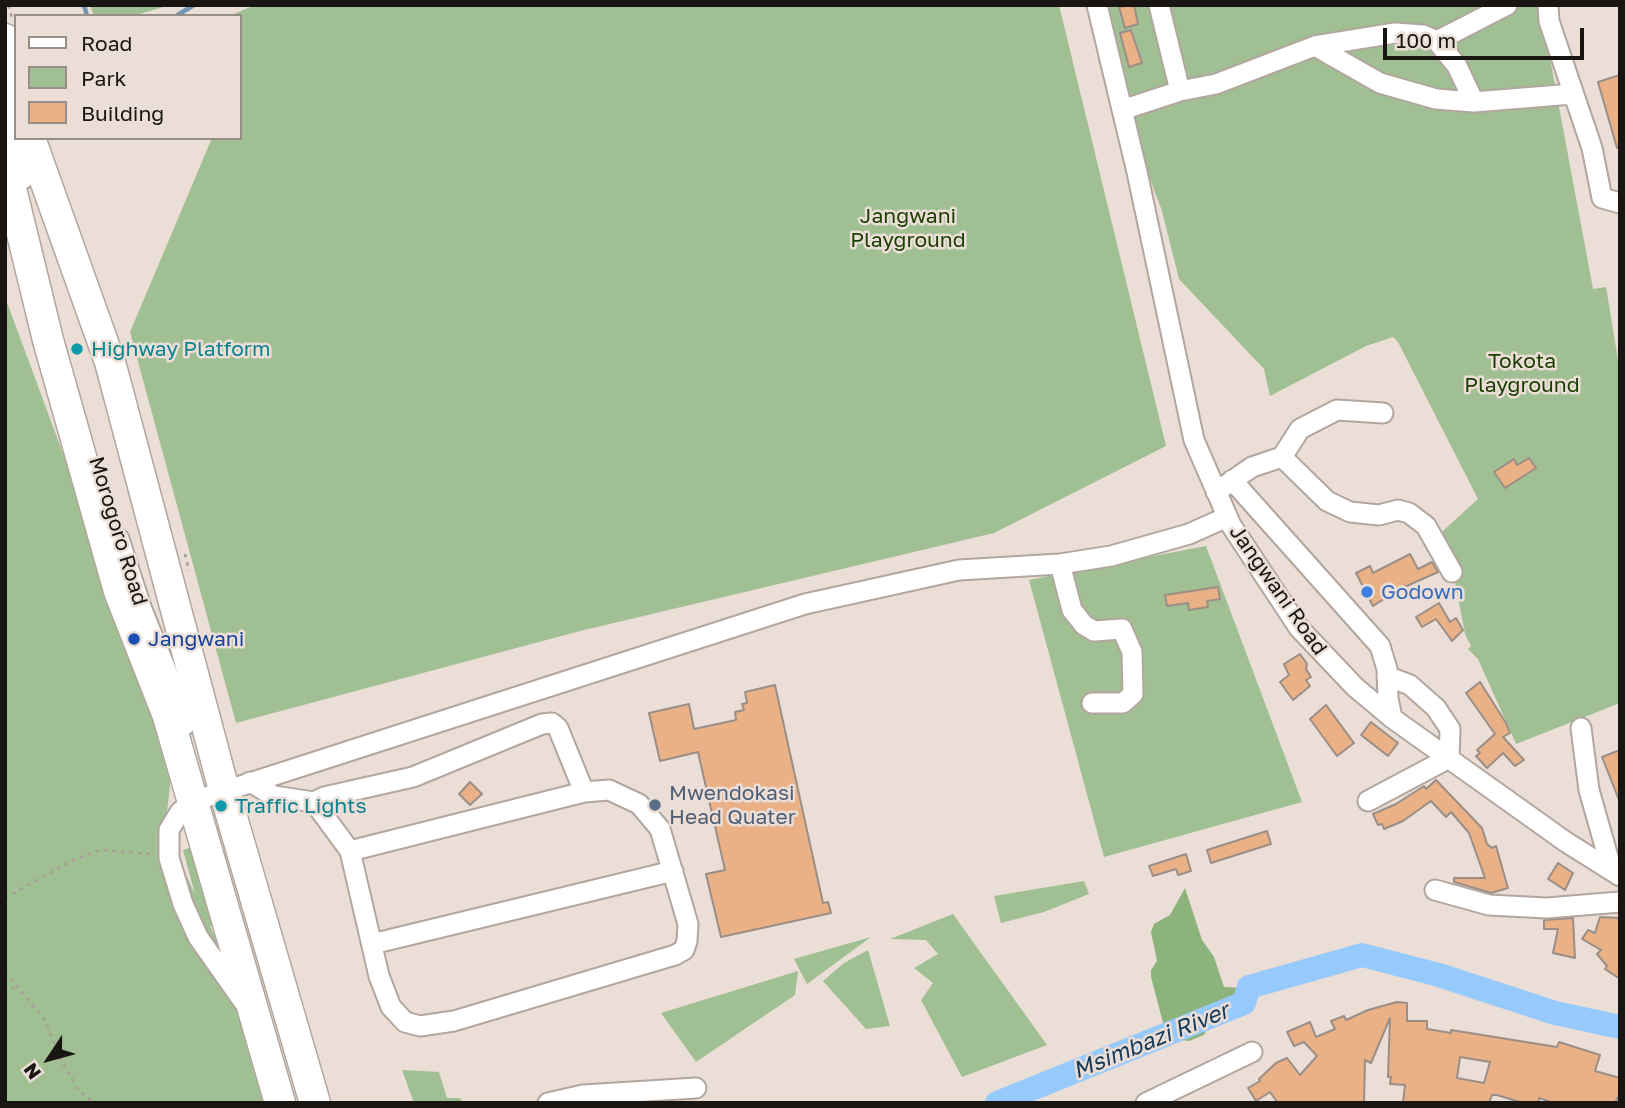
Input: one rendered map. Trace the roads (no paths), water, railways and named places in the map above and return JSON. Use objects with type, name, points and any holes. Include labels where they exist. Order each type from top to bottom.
[{"type":"highway","points":[[5,39],[12,78]]},
{"type":"highway","name":"Morogoro Road","points":[[31,140],[110,362],[171,580],[218,793],[258,1023],[280,1103]]},
{"type":"highway","name":"Morogoro Road","points":[[5,164],[48,340],[119,591],[168,716],[218,793],[315,1103]]},
{"type":"street","name":"Jangwani Road","points":[[1097,5],[1194,440],[1224,486],[1227,517],[1299,628],[1355,687],[1392,718],[1616,873]]},
{"type":"street","points":[[1159,5],[1180,91]]},
{"type":"street","points":[[1437,41],[1507,5]]},
{"type":"street","points":[[1548,5],[1549,20],[1592,148],[1602,198],[1620,203]]},
{"type":"street","points":[[1122,110],[1180,91],[1216,84],[1315,46],[1395,33],[1423,35],[1437,41],[1457,66],[1474,102]]},
{"type":"street","points":[[1315,46],[1380,83],[1436,99],[1474,102],[1573,94]]},
{"type":"street","points":[[12,78],[14,99]]},
{"type":"street","name":"Morogoro Road","points":[[5,116],[28,197],[55,326],[67,357],[141,607],[218,793],[293,1103]]},
{"type":"street","name":"Morogoro Road","points":[[22,140],[73,288],[126,464],[304,1103]]},
{"type":"street","points":[[1383,413],[1337,410],[1300,429],[1282,457],[1252,467],[1224,486],[1380,646],[1392,718]]},
{"type":"street","points":[[1282,457],[1327,501],[1350,512],[1379,515],[1398,510],[1409,513],[1426,526],[1451,572]]},
{"type":"street","points":[[258,1023],[198,937],[183,904],[169,858],[169,830],[180,812],[218,793],[805,604],[959,570],[1060,564],[1111,556],[1189,534],[1227,517]]},
{"type":"street","points":[[1060,564],[1072,610],[1094,631],[1122,629],[1132,652],[1133,694],[1123,703],[1092,703]]},
{"type":"street","points":[[1368,801],[1449,758],[1450,729],[1436,708],[1410,685],[1387,676]]},
{"type":"street","points":[[218,793],[274,796],[314,802],[324,797],[413,778],[542,724],[552,723],[558,728],[584,792]]},
{"type":"street","points":[[1580,728],[1589,790],[1616,873]]},
{"type":"street","points":[[314,802],[350,851],[372,944],[391,1007],[405,1022],[420,1026],[454,1021],[675,955],[684,950],[688,924],[660,829],[639,804],[609,790],[584,792],[350,851]]},
{"type":"street","points":[[372,944],[673,871]]},
{"type":"street","points":[[1435,890],[1489,905],[1547,908],[1620,902]]},
{"type":"street","points":[[1146,1103],[1252,1052]]},
{"type":"street","points":[[548,1103],[583,1095],[696,1088]]},
{"type":"waterway","points":[[84,5],[86,14]]},
{"type":"waterway","points":[[179,14],[194,5]]},
{"type":"waterway","name":"Msimbazi River","points":[[997,1103],[1244,1003],[1249,987],[1362,955],[1439,975],[1555,1013],[1620,1027]]},
{"type":"place","name":"Highway Platform","points":[[77,349]]},
{"type":"place","name":"Godown","points":[[1367,592]]},
{"type":"place","name":"Jangwani","points":[[134,639]]},
{"type":"place","name":"Mwendokasi Head Quater","points":[[655,805]]},
{"type":"place","name":"Traffic Lights","points":[[221,806]]},
{"type":"park label","name":"Jangwani Playground","points":[[908,228]]},
{"type":"park label","name":"Tokota Playground","points":[[1522,373]]}]
